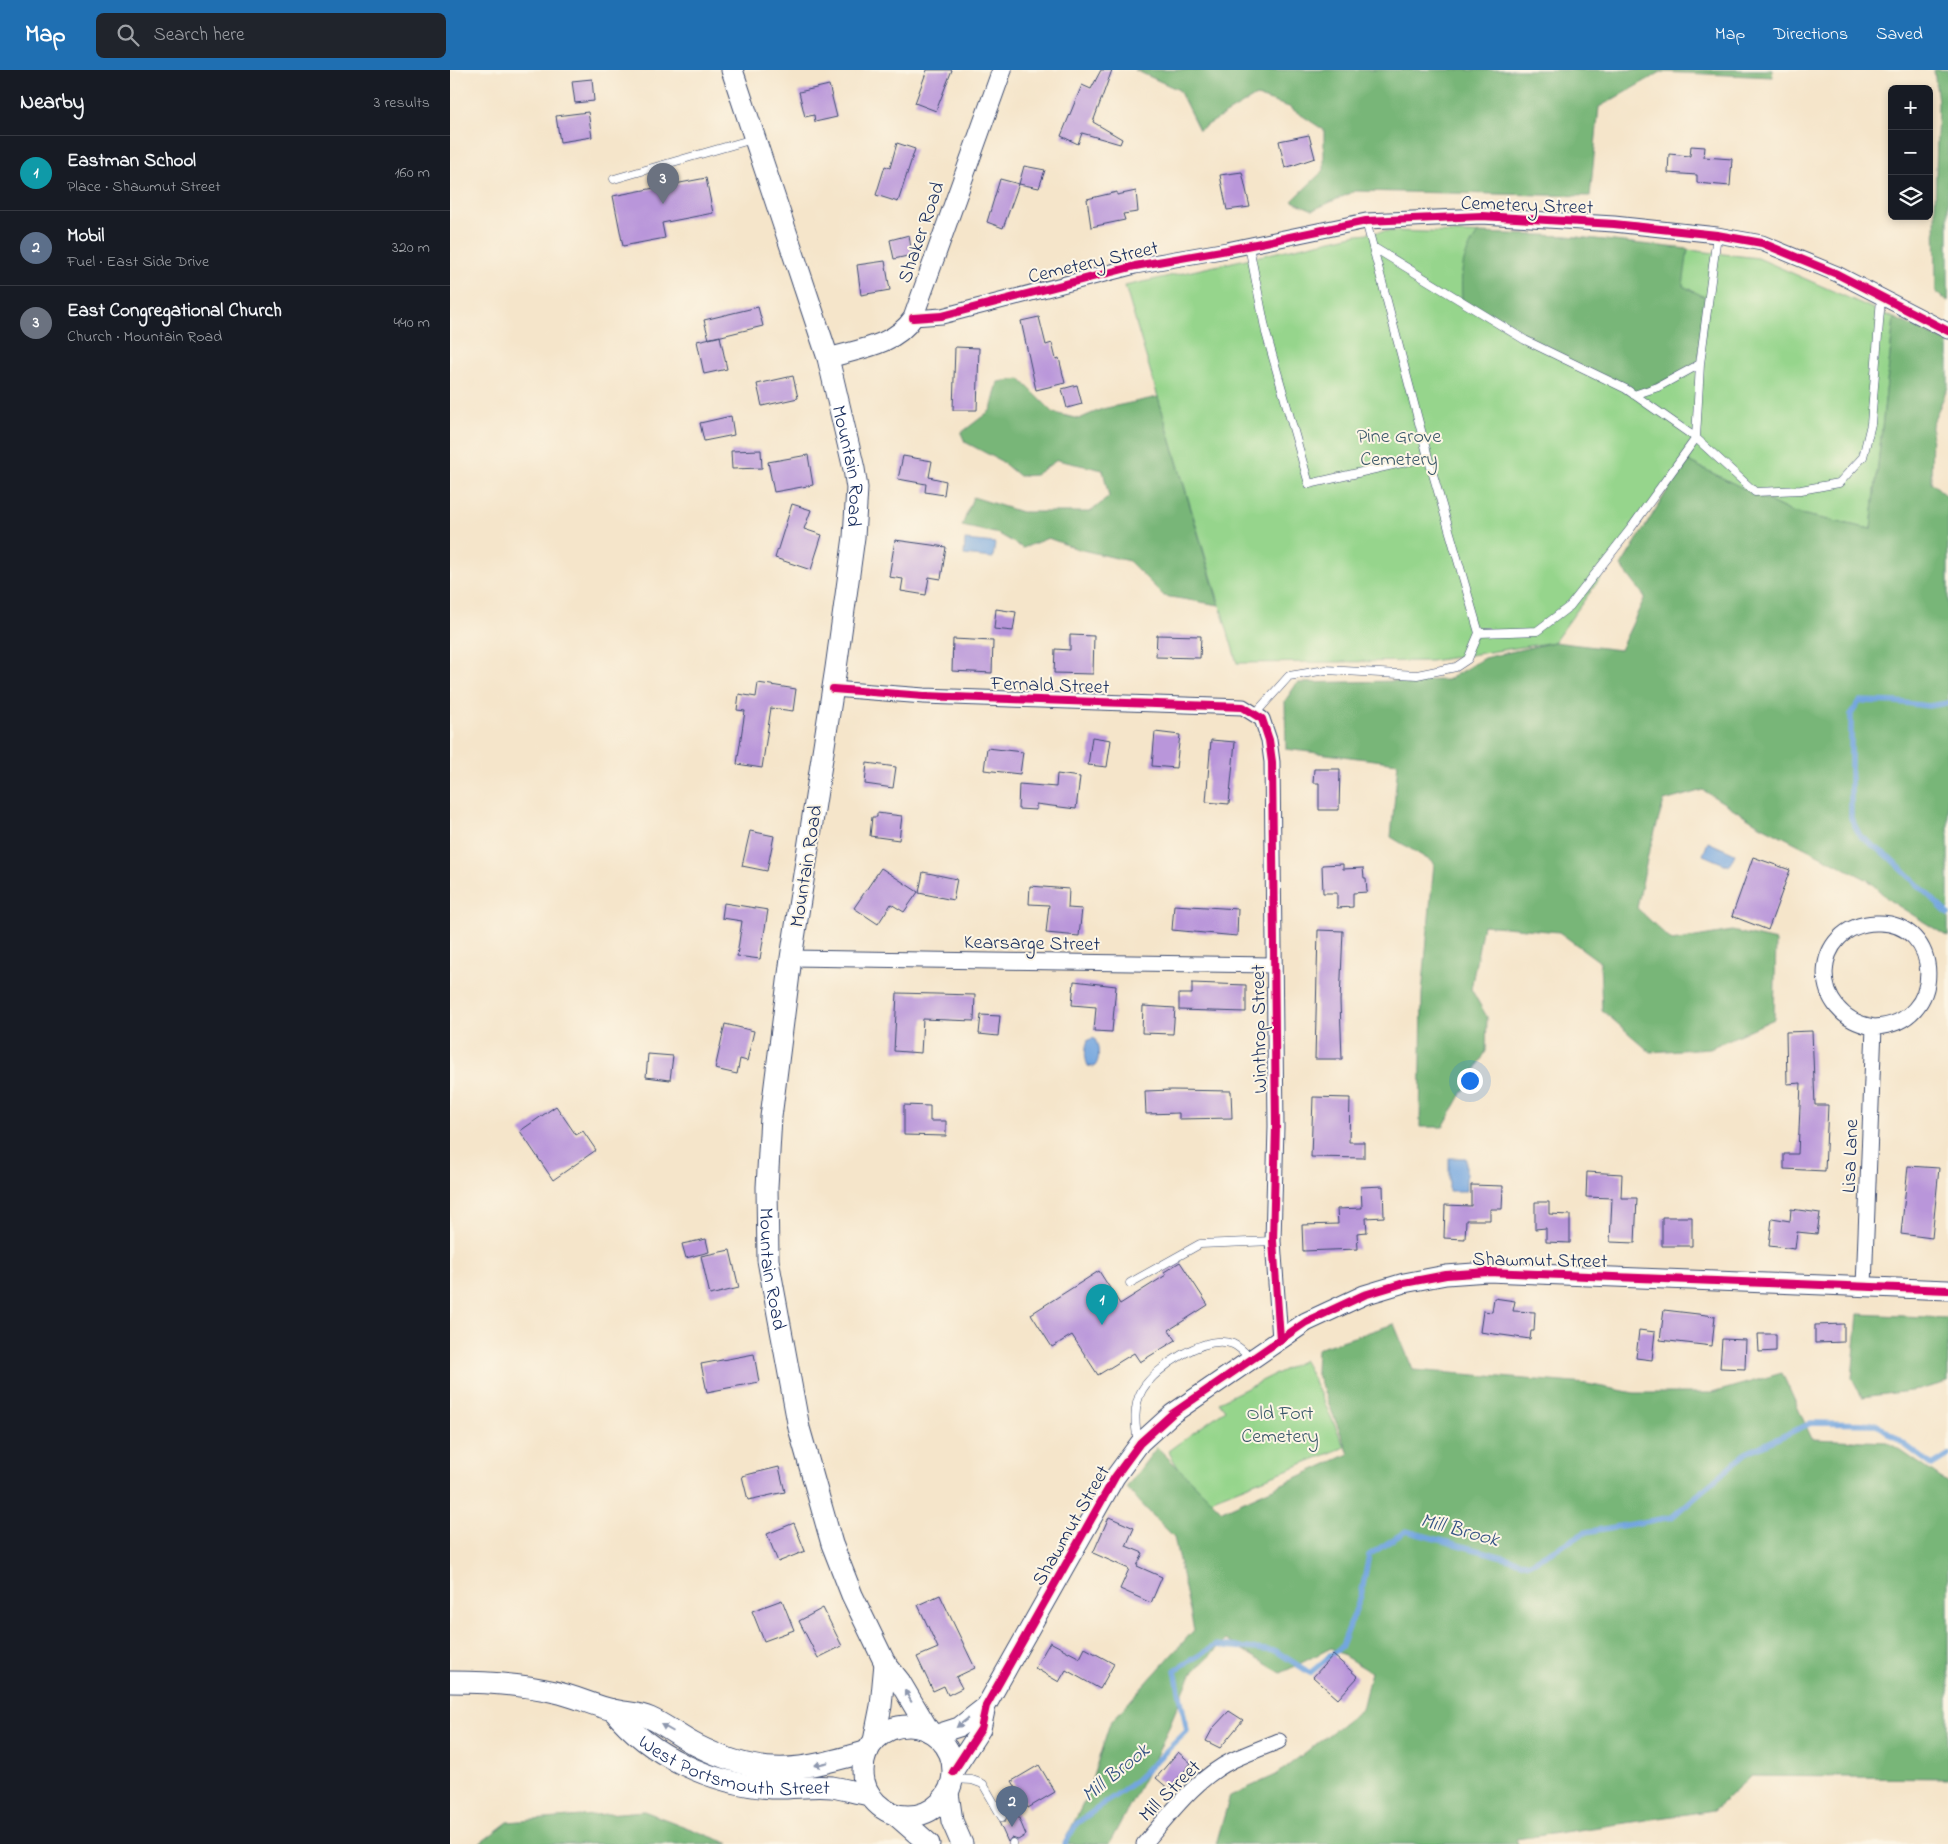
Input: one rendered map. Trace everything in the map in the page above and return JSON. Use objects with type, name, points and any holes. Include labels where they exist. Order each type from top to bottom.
[{"type":"main road","name":"Mountain Road","points":[[732,70],[828,358],[857,488],[854,537],[833,689],[791,958],[772,1117],[767,1187],[768,1260],[800,1428],[816,1496],[832,1544],[852,1595],[884,1663],[900,1682],[932,1733]]},
{"type":"main road","name":"Mountain Road","points":[[871,1746],[882,1706],[884,1663]]},
{"type":"main road","name":"West Portsmouth Street","points":[[450,1682],[499,1684],[556,1692],[613,1710],[634,1713],[650,1718],[719,1756],[763,1768],[798,1769],[871,1746]]},
{"type":"main road","name":"West Portsmouth Street","points":[[613,1710],[625,1725],[644,1742],[698,1771],[743,1784],[769,1788],[831,1787],[870,1795]]},
{"type":"main road","points":[[929,1844],[896,1815],[877,1804],[870,1795],[863,1771],[871,1746],[886,1732],[900,1727],[915,1726],[932,1733],[944,1744],[950,1753],[952,1821],[962,1844]]},
{"type":"main road","points":[[896,1815],[911,1816],[926,1813],[938,1805],[951,1781]]},
{"type":"street","name":"Shaker Road","points":[[828,358],[887,342],[906,329],[914,318],[1002,70]]},
{"type":"street","name":"Cemetery Street","points":[[914,318],[942,316],[1135,266],[1249,246],[1366,222],[1482,216],[1614,224],[1762,243],[1837,274],[1948,331]]},
{"type":"street","name":"Fernald Street","points":[[833,689],[924,696],[1201,704],[1243,707],[1259,716]]},
{"type":"street","name":"Winthrop Street","points":[[1259,716],[1269,740],[1272,762],[1276,1126],[1273,1241],[1280,1339]]},
{"type":"street","points":[[1876,922],[1896,926],[1912,937],[1924,952],[1929,971],[1927,991],[1910,1015],[1893,1024],[1874,1027],[1855,1022],[1838,1010],[1828,994],[1824,974],[1829,954],[1840,938],[1856,927],[1876,922]]},
{"type":"street","name":"Kearsarge Street","points":[[791,958],[1273,964]]},
{"type":"street","name":"Lisa Lane","points":[[1864,1286],[1874,1027]]},
{"type":"street","name":"Shawmut Street","points":[[951,1781],[981,1729],[986,1706],[1115,1477],[1138,1446],[1172,1414],[1306,1322],[1364,1295],[1404,1283],[1446,1275],[1530,1272],[1948,1290]]},
{"type":"street","name":"Shawmut Street","points":[[932,1733],[959,1727],[986,1706]]},
{"type":"street","name":"Mill Street","points":[[1144,1844],[1180,1803],[1208,1776],[1232,1761],[1279,1741]]},
{"type":"lane","points":[[614,178],[755,138]]},
{"type":"lane","points":[[1259,716],[1289,676],[1326,670],[1418,675],[1456,667],[1468,659],[1479,633],[1428,457],[1366,222]]},
{"type":"lane","points":[[1479,633],[1537,631],[1570,606],[1632,528],[1696,438],[1700,364],[1718,236]]},
{"type":"lane","points":[[1249,246],[1266,333],[1309,484],[1428,457]]},
{"type":"lane","points":[[1373,248],[1525,340],[1634,395],[1696,438],[1755,492],[1802,490],[1839,484],[1863,457],[1871,424],[1881,298]]},
{"type":"lane","points":[[1634,395],[1658,388],[1700,364]]},
{"type":"lane","points":[[1130,1283],[1200,1244],[1273,1241]]},
{"type":"lane","points":[[1138,1446],[1134,1418],[1141,1391],[1166,1363],[1189,1351],[1218,1341],[1234,1344],[1251,1359]]},
{"type":"lane","points":[[951,1781],[972,1780],[983,1784],[1002,1817]]},
{"type":"green space","points":[[1135,70],[1772,70],[1773,77],[1661,72],[1599,107],[1590,196],[1355,191],[1313,210],[1292,201],[1324,170],[1324,130],[1289,107],[1256,96],[1199,130],[1179,90]]},
{"type":"green space","points":[[1934,70],[1948,70],[1948,301],[1936,293],[1935,208],[1938,102]]},
{"type":"green space","name":"Pine Grove Cemetery","points":[[1390,231],[1567,236],[1758,258],[1894,318],[1871,529],[1791,512],[1686,460],[1554,642],[1431,661],[1237,663],[1125,286],[1358,234]]},
{"type":"green space","points":[[1478,233],[1567,236],[1688,249],[1683,286],[1709,299],[1700,364],[1634,395],[1525,340],[1462,302],[1463,266],[1472,242]]},
{"type":"green space","points":[[1894,318],[1948,342],[1948,387],[1932,425],[1931,482],[1948,497],[1948,937],[1889,900],[1868,880],[1758,824],[1703,790],[1664,801],[1648,855],[1637,908],[1672,941],[1732,931],[1776,941],[1774,1019],[1710,1048],[1650,1052],[1602,1010],[1600,962],[1559,932],[1483,925],[1471,989],[1487,1017],[1486,1051],[1443,1127],[1420,1127],[1422,994],[1434,863],[1391,837],[1398,763],[1286,749],[1285,701],[1297,683],[1447,680],[1484,658],[1554,642],[1620,650],[1645,597],[1621,566],[1686,460],[1791,512],[1871,529]]},
{"type":"green space","points":[[1020,379],[1054,413],[1079,419],[1102,409],[1158,397],[1219,605],[1164,596],[1129,561],[1078,549],[1048,538],[1023,548],[999,534],[962,526],[973,497],[1021,512],[1090,512],[1109,497],[1103,470],[1057,460],[1035,475],[1019,476],[1001,461],[965,442],[961,433],[991,410],[998,382]]},
{"type":"green space","points":[[1858,1314],[1948,1318],[1948,1382],[1918,1390],[1862,1397],[1852,1378]]},
{"type":"green space","points":[[1394,1324],[1413,1370],[1587,1384],[1634,1393],[1712,1393],[1782,1373],[1812,1439],[1888,1442],[1948,1483],[1948,1778],[1751,1776],[1714,1810],[1516,1839],[1518,1844],[1216,1844],[1230,1796],[1276,1775],[1362,1709],[1371,1672],[1331,1648],[1281,1673],[1226,1640],[1191,1674],[1159,1750],[1109,1844],[1063,1844],[1086,1798],[1110,1723],[1194,1630],[1174,1537],[1126,1488],[1157,1447],[1222,1511],[1349,1454],[1316,1372],[1317,1349]]},
{"type":"green space","name":"Old Fort Cemetery","points":[[1304,1360],[1345,1447],[1200,1504],[1168,1451],[1225,1410],[1219,1402]]},
{"type":"green space","points":[[644,1811],[730,1844],[479,1844],[508,1822]]},
{"type":"water","points":[[965,540],[995,543],[993,558],[964,555]]},
{"type":"water","points":[[1708,842],[1735,854],[1729,866],[1703,855]]},
{"type":"water","points":[[1094,1038],[1097,1044],[1098,1061],[1094,1067],[1088,1066],[1085,1053],[1088,1040]]},
{"type":"water","points":[[1449,1158],[1466,1158],[1466,1191],[1449,1191]]},
{"type":"building","points":[[927,70],[952,70],[936,111],[915,103]]},
{"type":"building","points":[[1101,70],[1112,70],[1093,122],[1122,139],[1120,144],[1082,133],[1078,144],[1061,136],[1082,85],[1091,89]]},
{"type":"building","points":[[592,79],[594,101],[575,103],[572,81]]},
{"type":"building","points":[[829,85],[837,117],[815,122],[814,115],[805,117],[799,92]]},
{"type":"building","points":[[588,112],[592,137],[560,142],[556,116]]},
{"type":"building","points":[[1309,135],[1315,158],[1285,168],[1279,141]]},
{"type":"building","points":[[897,143],[915,149],[898,202],[876,195],[885,166],[890,168]]},
{"type":"building","points":[[1691,146],[1705,147],[1704,157],[1732,159],[1730,186],[1697,183],[1697,175],[1668,173],[1669,154],[1690,156]]},
{"type":"building","points":[[1024,166],[1045,170],[1039,188],[1019,184]]},
{"type":"building","points":[[1242,172],[1250,207],[1227,210],[1220,175]]},
{"type":"building","points":[[706,178],[713,213],[662,223],[665,238],[623,246],[613,196]]},
{"type":"building","points":[[1000,179],[1019,184],[1003,228],[987,222]]},
{"type":"building","points":[[1136,191],[1138,212],[1123,214],[1125,220],[1091,227],[1087,199],[1117,192],[1117,195]]},
{"type":"building","points":[[909,235],[912,255],[894,259],[890,240]]},
{"type":"building","points":[[885,261],[890,290],[861,295],[857,265]]},
{"type":"building","points":[[758,307],[763,326],[709,339],[704,320]]},
{"type":"building","points":[[1039,317],[1046,345],[1052,343],[1056,359],[1059,358],[1065,383],[1036,390],[1021,321]]},
{"type":"building","points":[[720,336],[727,369],[704,374],[697,341]]},
{"type":"building","points":[[955,347],[979,348],[977,410],[953,410]]},
{"type":"building","points":[[793,376],[798,398],[762,406],[757,384]]},
{"type":"building","points":[[1077,385],[1082,404],[1067,408],[1062,389]]},
{"type":"building","points":[[731,416],[734,435],[704,441],[700,423]]},
{"type":"building","points":[[761,450],[762,468],[732,469],[731,451]]},
{"type":"building","points":[[808,455],[813,485],[774,492],[768,462]]},
{"type":"building","points":[[903,456],[932,461],[929,477],[946,481],[944,495],[925,492],[926,484],[898,479]]},
{"type":"building","points":[[792,504],[811,510],[804,529],[822,535],[811,570],[775,558]]},
{"type":"building","points":[[895,540],[946,547],[941,579],[929,577],[926,595],[901,591],[903,579],[889,577]]},
{"type":"building","points":[[996,609],[1016,612],[1013,631],[994,629]]},
{"type":"building","points":[[1070,635],[1094,636],[1093,674],[1054,673],[1055,649],[1070,650]]},
{"type":"building","points":[[1157,635],[1201,636],[1200,658],[1156,657]]},
{"type":"building","points":[[953,639],[993,641],[992,673],[952,671]]},
{"type":"building","points":[[758,683],[796,689],[793,711],[771,708],[762,768],[737,764],[745,711],[737,710],[739,694],[756,697]]},
{"type":"building","points":[[1155,732],[1180,735],[1176,768],[1152,766]]},
{"type":"building","points":[[1092,737],[1111,740],[1107,767],[1088,765]]},
{"type":"building","points":[[1211,740],[1235,742],[1229,804],[1206,802]]},
{"type":"building","points":[[987,748],[1023,752],[1020,774],[984,770]]},
{"type":"building","points":[[867,763],[896,767],[893,788],[865,784]]},
{"type":"building","points":[[1314,769],[1340,769],[1339,810],[1319,810],[1319,783],[1313,783]]},
{"type":"building","points":[[1057,774],[1080,777],[1076,809],[1036,804],[1036,810],[1018,809],[1019,784],[1056,787]]},
{"type":"building","points":[[877,813],[902,816],[899,840],[870,836],[872,817],[877,817]]},
{"type":"building","points":[[750,831],[774,836],[767,871],[742,866]]},
{"type":"building","points":[[1753,857],[1790,870],[1768,930],[1732,916]]},
{"type":"building","points":[[1343,864],[1343,869],[1363,868],[1367,892],[1353,893],[1353,907],[1337,908],[1337,893],[1323,893],[1322,865]]},
{"type":"building","points":[[881,868],[918,892],[904,912],[891,904],[878,924],[854,908]]},
{"type":"building","points":[[923,872],[957,879],[953,900],[919,893]]},
{"type":"building","points":[[1030,886],[1069,889],[1068,908],[1082,909],[1079,936],[1046,933],[1049,905],[1029,904]]},
{"type":"building","points":[[724,903],[768,910],[760,959],[737,956],[742,921],[722,918]]},
{"type":"building","points":[[1174,905],[1238,909],[1237,936],[1172,930]]},
{"type":"building","points":[[1318,930],[1343,931],[1340,1001],[1342,1059],[1315,1059]]},
{"type":"building","points":[[1074,981],[1116,986],[1112,1032],[1094,1031],[1096,1007],[1072,1005]]},
{"type":"building","points":[[1192,983],[1246,985],[1246,1012],[1179,1010],[1179,994],[1192,994]]},
{"type":"building","points":[[897,993],[975,995],[974,1021],[923,1019],[921,1053],[894,1051]]},
{"type":"building","points":[[1143,1006],[1175,1008],[1173,1034],[1142,1033]]},
{"type":"building","points":[[981,1015],[1000,1016],[998,1036],[979,1034]]},
{"type":"building","points":[[725,1024],[754,1031],[747,1061],[740,1059],[737,1074],[715,1069]]},
{"type":"building","points":[[1812,1031],[1815,1105],[1828,1105],[1825,1171],[1784,1169],[1784,1154],[1798,1154],[1801,1083],[1787,1084],[1786,1032]]},
{"type":"building","points":[[648,1054],[673,1056],[670,1080],[646,1077]]},
{"type":"building","points":[[1145,1091],[1231,1091],[1232,1118],[1179,1119],[1179,1113],[1146,1114]]},
{"type":"building","points":[[1313,1097],[1350,1098],[1349,1142],[1364,1142],[1364,1158],[1311,1157]]},
{"type":"building","points":[[904,1105],[930,1106],[930,1121],[946,1121],[946,1136],[904,1135]]},
{"type":"building","points":[[556,1106],[576,1135],[583,1131],[596,1150],[553,1180],[520,1131]]},
{"type":"building","points":[[1908,1166],[1939,1168],[1932,1238],[1901,1234]]},
{"type":"building","points":[[1587,1172],[1622,1174],[1621,1198],[1637,1198],[1635,1243],[1610,1242],[1612,1198],[1586,1197]]},
{"type":"building","points":[[1471,1185],[1503,1186],[1502,1209],[1490,1209],[1490,1220],[1466,1220],[1465,1239],[1444,1238],[1445,1205],[1471,1206]]},
{"type":"building","points":[[1383,1186],[1384,1217],[1366,1218],[1367,1232],[1357,1233],[1358,1249],[1303,1251],[1302,1225],[1338,1224],[1337,1209],[1362,1208],[1361,1187]]},
{"type":"building","points":[[1535,1202],[1549,1202],[1549,1214],[1570,1215],[1570,1243],[1546,1242],[1546,1228],[1535,1229]]},
{"type":"building","points":[[1791,1209],[1820,1213],[1817,1234],[1797,1232],[1795,1249],[1769,1246],[1772,1218],[1790,1221]]},
{"type":"building","points":[[1662,1217],[1692,1217],[1692,1246],[1662,1246]]},
{"type":"building","points":[[706,1239],[709,1252],[686,1258],[682,1244]]},
{"type":"building","points":[[730,1250],[739,1288],[710,1295],[701,1256]]},
{"type":"building","points":[[1180,1262],[1208,1305],[1169,1330],[1176,1340],[1140,1362],[1134,1353],[1098,1375],[1072,1335],[1052,1347],[1031,1314],[1099,1271],[1120,1304],[1166,1275],[1164,1272]]},
{"type":"building","points":[[1494,1298],[1515,1301],[1513,1311],[1535,1312],[1534,1331],[1531,1331],[1530,1339],[1480,1332],[1483,1311],[1492,1312]]},
{"type":"building","points":[[1664,1310],[1715,1316],[1712,1346],[1660,1340]]},
{"type":"building","points":[[1844,1324],[1844,1342],[1815,1343],[1815,1325]]},
{"type":"building","points":[[1639,1330],[1655,1332],[1652,1360],[1636,1358]]},
{"type":"building","points":[[1758,1334],[1776,1334],[1776,1351],[1759,1352]]},
{"type":"building","points":[[1722,1339],[1746,1340],[1745,1369],[1720,1368]]},
{"type":"building","points":[[754,1354],[759,1382],[707,1392],[701,1364]]},
{"type":"building","points":[[779,1467],[785,1492],[748,1500],[742,1476]]},
{"type":"building","points":[[1109,1517],[1134,1528],[1126,1546],[1143,1553],[1137,1566],[1162,1577],[1151,1603],[1120,1589],[1129,1569],[1093,1553]]},
{"type":"building","points":[[794,1523],[805,1551],[778,1562],[767,1534]]},
{"type":"building","points":[[940,1595],[975,1668],[956,1677],[962,1688],[948,1695],[944,1686],[933,1691],[917,1657],[938,1648],[918,1605]]},
{"type":"building","points":[[782,1600],[794,1630],[764,1641],[752,1611]]},
{"type":"building","points":[[823,1608],[842,1646],[818,1658],[799,1621]]},
{"type":"building","points":[[1050,1642],[1080,1658],[1085,1648],[1114,1664],[1100,1689],[1066,1670],[1059,1682],[1035,1668]]},
{"type":"building","points":[[1333,1655],[1358,1677],[1338,1699],[1313,1677]]},
{"type":"building","points":[[1229,1711],[1243,1720],[1220,1748],[1206,1741],[1213,1728]]},
{"type":"building","points":[[1178,1752],[1191,1763],[1169,1789],[1156,1778]]},
{"type":"building","points":[[1039,1765],[1055,1792],[1028,1808],[1012,1781]]},
{"type":"building","points":[[1016,1811],[1026,1835],[1018,1840],[1011,1838],[1008,1842],[999,1822],[1005,1822],[1007,1815]]},
{"type":"waterway","points":[[1948,703],[1928,706],[1897,702],[1860,701],[1851,714],[1851,818],[1860,836],[1890,858],[1948,914]]},
{"type":"waterway","name":"Mill Brook","points":[[1065,1844],[1077,1823],[1133,1783],[1187,1731],[1175,1670],[1216,1645],[1276,1651],[1310,1673],[1342,1646],[1361,1596],[1369,1555],[1406,1531],[1529,1564],[1586,1532],[1672,1517],[1746,1453],[1811,1423],[1877,1424],[1932,1465],[1948,1455]]},
{"type":"cycle path","points":[[913,318],[942,316],[1135,266],[1227,250],[1366,221],[1482,216],[1614,224],[1717,235],[1762,243],[1837,274],[1948,331]]},
{"type":"cycle path","points":[[833,689],[924,696],[1243,707],[1262,719],[1269,740],[1272,762],[1276,1126],[1273,1241],[1280,1339]]},
{"type":"cycle path","points":[[953,1772],[981,1729],[986,1706],[1115,1477],[1140,1443],[1172,1414],[1306,1322],[1364,1295],[1404,1283],[1446,1275],[1488,1272],[1948,1290]]},
{"type":"place","name":"East Congregational Church","points":[[663,204]]},
{"type":"place","name":"Eastman School","points":[[1102,1325]]},
{"type":"place","name":"Mobil","points":[[1012,1827]]}]
